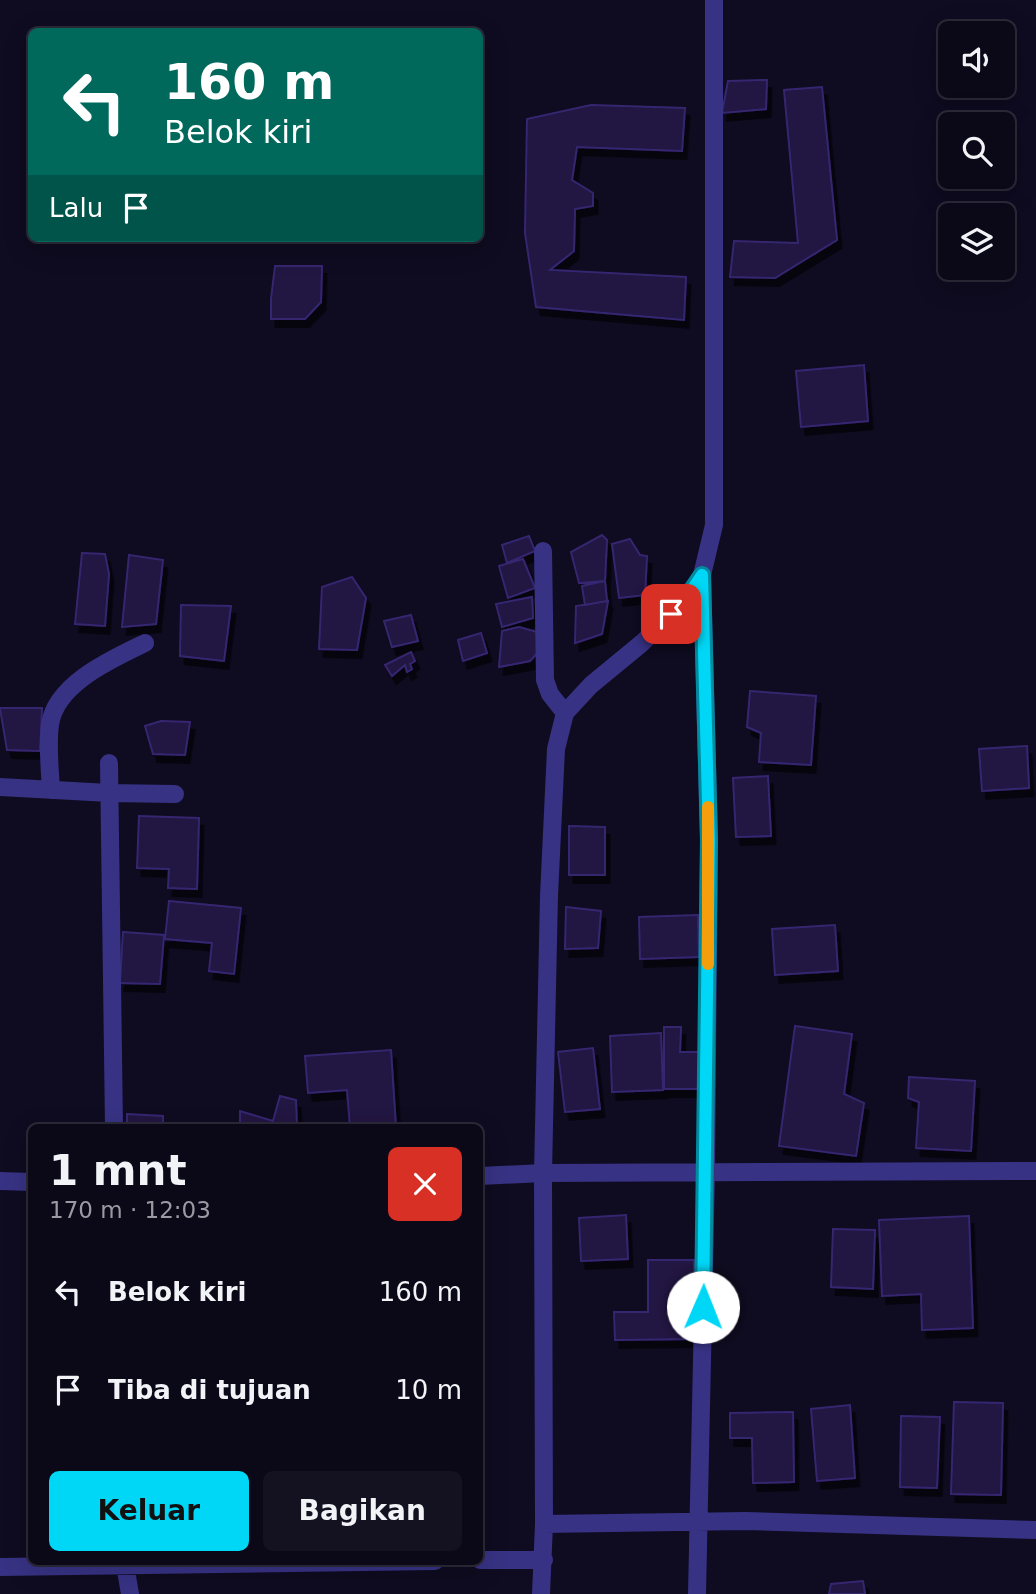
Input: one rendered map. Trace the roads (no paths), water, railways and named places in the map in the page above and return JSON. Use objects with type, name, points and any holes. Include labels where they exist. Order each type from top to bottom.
[{"type":"street","points":[[697,1594],[706,1173],[709,840],[702,575],[714,525],[714,0]]},
{"type":"street","points":[[543,551],[545,680],[550,694],[565,713]]},
{"type":"street","points":[[541,1594],[544,1560],[543,1173],[548,896],[556,749],[565,713],[591,685],[642,643],[685,600],[702,575]]},
{"type":"street","points":[[51,790],[50,722],[62,696],[99,666],[145,643]]},
{"type":"street","points":[[108,762],[114,1124]]},
{"type":"street","points":[[0,787],[175,794]]},
{"type":"street","points":[[483,1176],[543,1173],[1036,1171]]},
{"type":"street","points":[[0,1181],[28,1182]]},
{"type":"street","points":[[544,1524],[745,1521],[1036,1530]]},
{"type":"street","points":[[483,1560],[544,1560]]},
{"type":"street","points":[[0,1567],[125,1565],[130,1594]]}]
